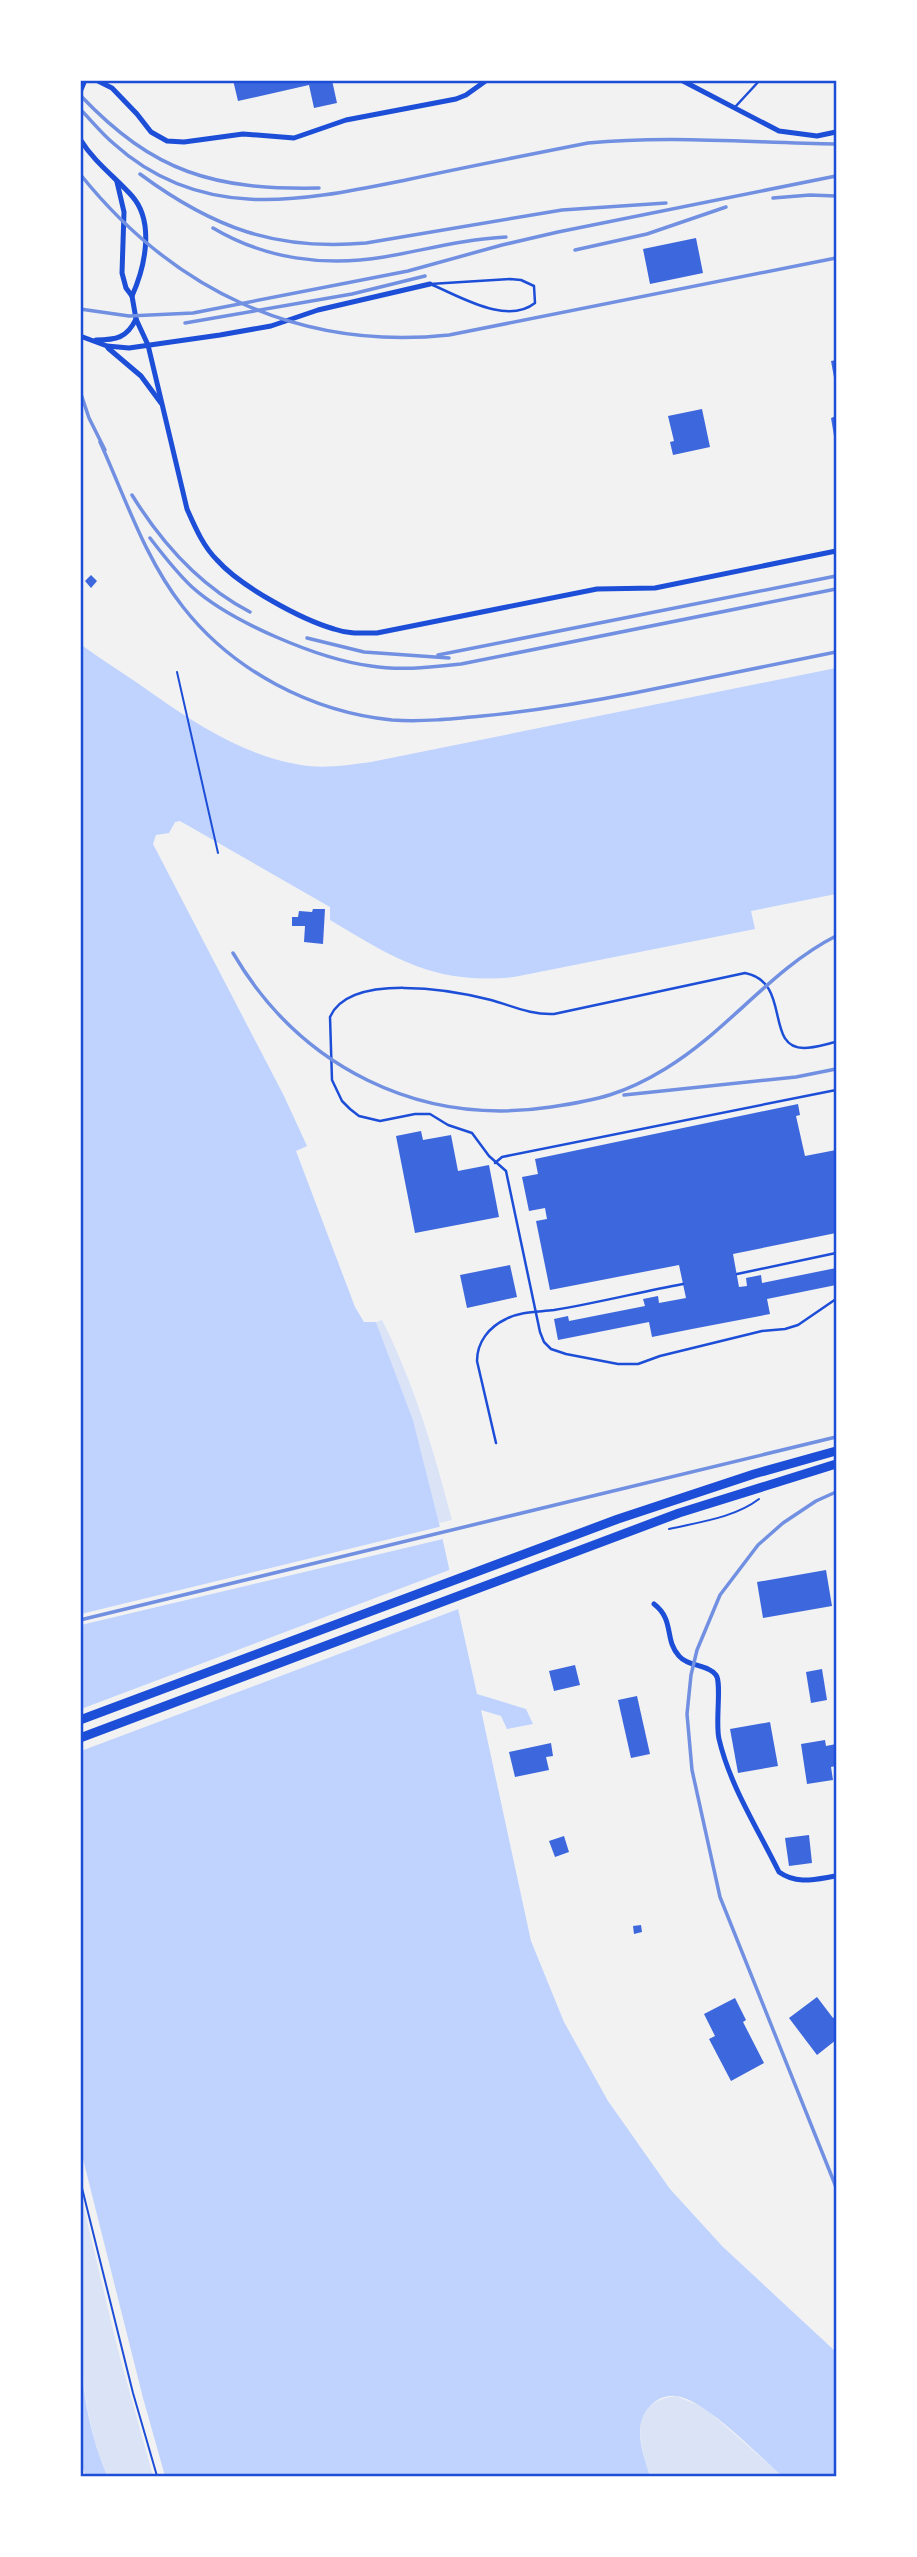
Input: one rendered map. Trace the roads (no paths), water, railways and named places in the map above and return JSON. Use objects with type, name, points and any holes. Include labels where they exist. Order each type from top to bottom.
[{"type":"main road","points":[[80,1720],[542,1547],[754,1474],[836,1451]]},
{"type":"main road","points":[[80,1738],[679,1513],[836,1464]]},
{"type":"street","points":[[80,92],[85,80]]},
{"type":"street","points":[[96,80],[112,88],[150,132],[167,141],[184,142],[243,134],[293,138],[346,120],[456,99],[486,80]]},
{"type":"street","points":[[681,80],[779,131],[817,136],[836,132]]},
{"type":"street","points":[[80,139],[138,204],[146,225],[142,264],[132,296]]},
{"type":"street","points":[[117,182],[124,212],[122,273],[126,288],[132,296],[136,319],[148,345],[187,509],[216,560],[249,587],[315,623],[344,632],[377,633],[597,589],[655,588],[836,551]]},
{"type":"street","points":[[80,336],[107,346],[129,348],[271,326],[318,310],[429,284]]},
{"type":"street","points":[[92,340],[117,340],[127,333],[136,319]]},
{"type":"street","points":[[107,346],[141,376],[165,409]]},
{"type":"street","points":[[653,1605],[662,1611],[667,1620],[673,1648],[680,1657],[710,1670],[717,1676],[720,1689],[716,1720],[723,1758],[779,1872],[786,1877],[804,1881],[836,1876]]},
{"type":"lane","points":[[735,108],[760,80]]},
{"type":"lane","points":[[521,280],[534,286],[536,298],[535,303],[523,310],[499,311],[429,284],[521,280]]},
{"type":"lane","points":[[836,1042],[805,1048],[794,1047],[786,1042],[773,994],[761,979],[745,973],[554,1014],[524,1012],[469,995],[412,988],[368,990],[343,999],[330,1017],[332,1080],[342,1101],[359,1116],[380,1121],[430,1114],[448,1125],[472,1133],[508,1176],[536,1311],[544,1342],[551,1349],[592,1360],[638,1364],[762,1331],[798,1325],[836,1299]]},
{"type":"lane","points":[[495,1163],[502,1157],[836,1090]]},
{"type":"lane","points":[[737,1274],[836,1254]]},
{"type":"lane","points":[[496,1443],[478,1371],[477,1350],[496,1324],[519,1314],[683,1284]]},
{"type":"water","points":[[80,644],[225,739],[281,761],[318,767],[371,762],[836,668],[836,894],[751,911],[755,929],[514,977],[461,977],[417,966],[375,946],[330,920],[330,907],[180,821],[175,822],[169,833],[156,835],[153,844],[284,1096],[307,1146],[296,1151],[355,1307],[364,1322],[376,1322],[413,1420],[477,1694],[526,1709],[533,1724],[507,1729],[501,1716],[481,1710],[531,1941],[564,2022],[608,2101],[670,2189],[723,2247],[836,2352],[836,2476],[782,2476],[700,2406],[687,2399],[672,2396],[653,2403],[641,2421],[640,2439],[650,2476],[165,2476],[80,2147]]},
{"type":"water","points":[[81,2356],[89,2417],[107,2476],[86,2476],[81,2464]]},
{"type":"railway","points":[[80,95],[134,143],[188,172],[248,185],[319,188]]},
{"type":"railway","points":[[80,109],[109,139],[147,168],[181,185],[217,195],[254,199],[291,199],[367,188],[588,143],[681,140],[836,144]]},
{"type":"railway","points":[[80,174],[116,215],[156,250],[198,280],[243,304],[291,322],[341,333],[394,337],[449,335],[836,258]]},
{"type":"railway","points":[[140,174],[193,209],[247,232],[274,239],[333,245],[366,243],[562,210],[666,203]]},
{"type":"railway","points":[[80,309],[129,316],[193,313],[408,271],[558,232],[836,176]]},
{"type":"railway","points":[[773,198],[836,196]]},
{"type":"railway","points":[[575,250],[647,234],[726,207]]},
{"type":"railway","points":[[213,228],[233,239],[274,253],[296,258],[340,261],[384,257],[460,242],[506,237]]},
{"type":"railway","points":[[185,323],[352,294],[425,276]]},
{"type":"railway","points":[[80,391],[89,418],[105,450]]},
{"type":"railway","points":[[100,442],[158,569],[183,607],[203,630],[225,651],[250,669],[304,698],[333,708],[403,721],[501,714],[615,697],[836,652]]},
{"type":"railway","points":[[132,495],[169,546],[198,576],[250,612]]},
{"type":"railway","points":[[150,538],[192,587],[252,626],[326,656],[394,668],[461,664],[836,589]]},
{"type":"railway","points":[[438,655],[836,576]]},
{"type":"railway","points":[[307,638],[364,652],[449,658]]},
{"type":"railway","points":[[233,953],[260,993],[292,1028],[328,1057],[368,1080],[410,1097],[455,1107],[502,1111],[551,1107],[597,1098],[650,1078],[688,1054],[791,965],[836,936]]},
{"type":"railway","points":[[624,1095],[796,1077],[836,1069]]},
{"type":"railway","points":[[80,1620],[836,1437]]},
{"type":"railway","points":[[836,1492],[816,1501],[783,1523],[758,1545],[720,1595],[697,1650],[687,1714],[692,1770],[720,1897],[836,2187]]}]
